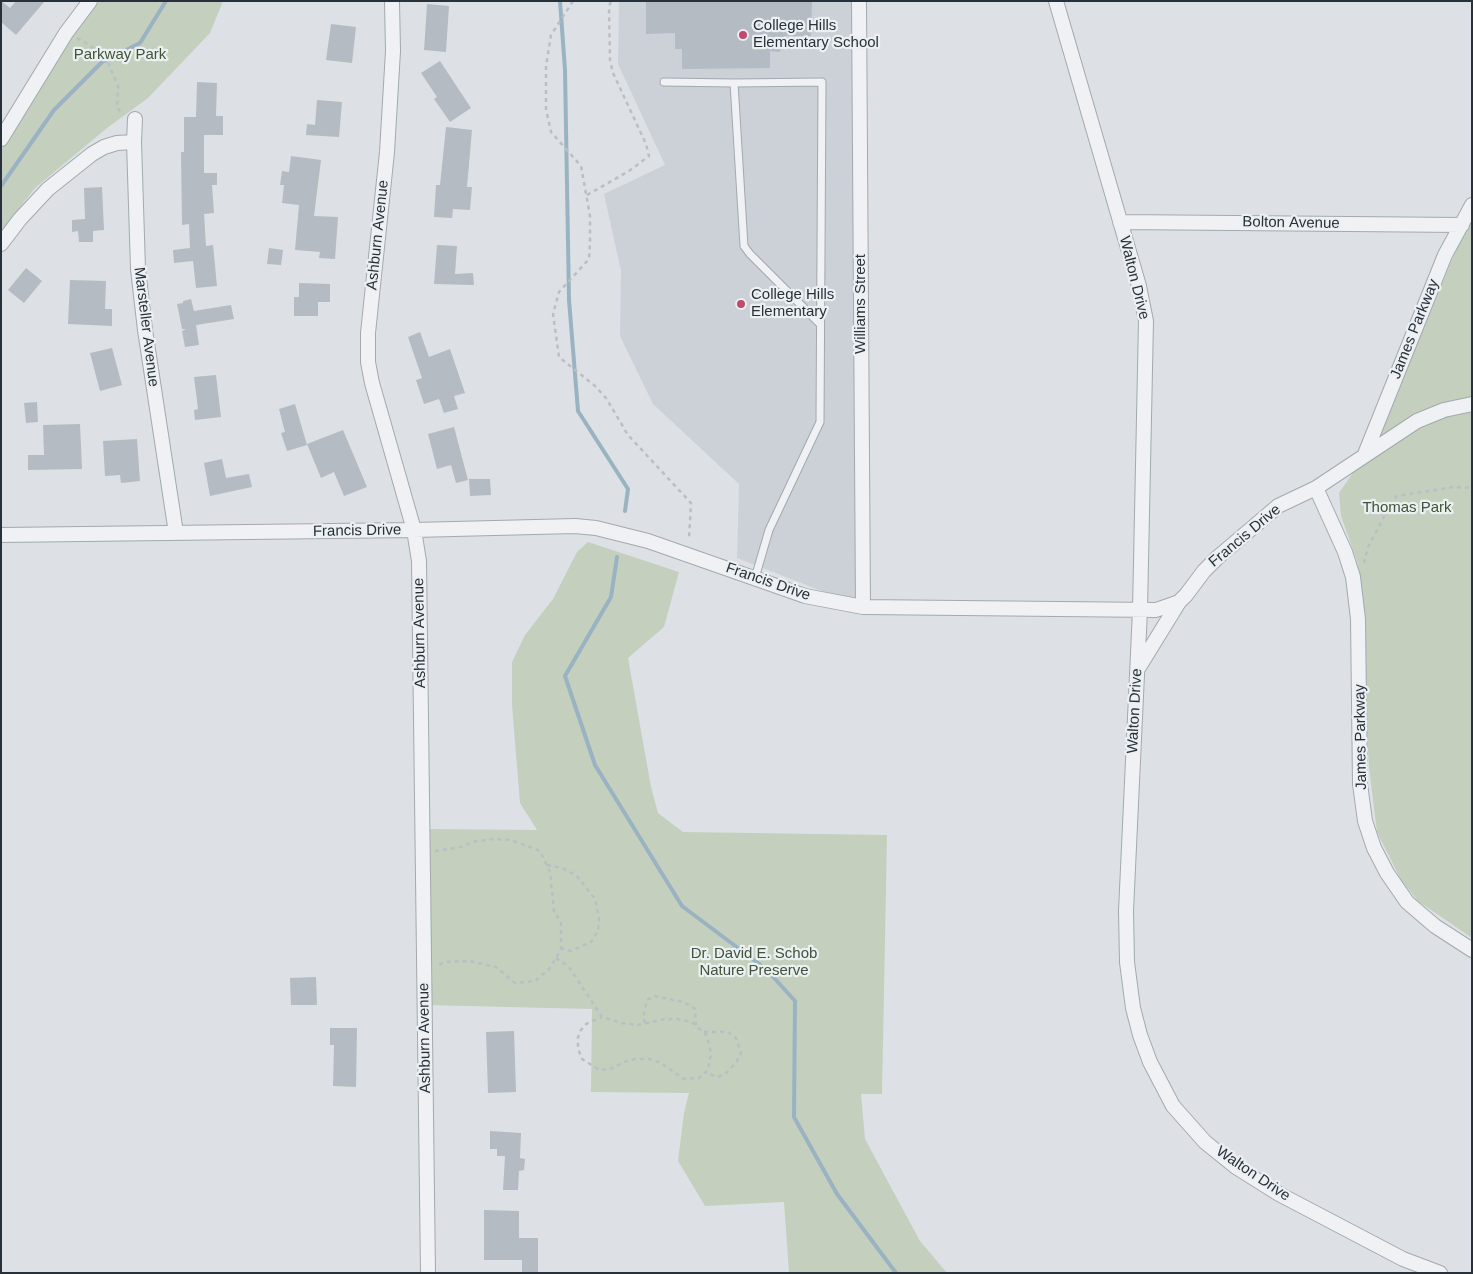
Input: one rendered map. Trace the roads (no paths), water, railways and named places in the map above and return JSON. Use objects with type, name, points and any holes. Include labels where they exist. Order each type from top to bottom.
[{"type":"street","points":[[1,139],[66,33],[90,1]]},
{"type":"street","name":"Ashburn Avenue","points":[[392,1],[393,50],[388,152],[368,333],[368,362],[372,383],[414,530],[419,561],[428,1273]]},
{"type":"street","name":"Williams Street","points":[[859,1],[863,607]]},
{"type":"street","name":"Walton Drive","points":[[1056,1],[1139,286],[1146,321],[1140,610],[1126,911],[1127,962],[1133,1008],[1140,1034],[1150,1062],[1173,1106],[1205,1142],[1236,1167],[1279,1194],[1395,1255],[1440,1273]]},
{"type":"street","name":"Marsteller Avenue","points":[[134,121],[138,269],[145,330],[176,533]]},
{"type":"street","points":[[1,244],[20,219],[48,189],[92,154],[104,147],[117,143],[134,142]]},
{"type":"street","name":"James Parkway","points":[[1364,455],[1445,255],[1472,205]]},
{"type":"street","name":"Bolton Avenue","points":[[1120,222],[1462,225]]},
{"type":"street","name":"Francis Drive","points":[[1,535],[574,526],[596,528],[648,541],[805,596],[863,607],[1156,610],[1179,602],[1218,557],[1278,506],[1316,488],[1417,421],[1444,410],[1472,404]]},
{"type":"street","name":"James Parkway","points":[[1316,488],[1345,552],[1353,576],[1358,619],[1360,784],[1365,822],[1374,848],[1387,873],[1407,902],[1435,926],[1472,950]]},
{"type":"street","points":[[1137,670],[1156,636],[1179,602]]},
{"type":"lane","points":[[664,82],[822,82],[820,422],[769,530],[755,578]]},
{"type":"lane","points":[[734,83],[744,246],[820,324]]},
{"type":"waterway","points":[[1,186],[54,110],[102,62],[140,43],[166,1]]},
{"type":"waterway","points":[[560,1],[565,70],[569,300],[578,411],[628,489],[625,511]]},
{"type":"waterway","points":[[617,557],[611,597],[565,676],[595,765],[682,906],[766,969],[795,1001],[794,1117],[837,1194],[896,1273]]},
{"type":"place","name":"College Hills Elementary School","points":[[743,35]]},
{"type":"place","name":"College Hills Elementary","points":[[741,304]]},
{"type":"park label","name":"Parkway Park","points":[[120,55]]},
{"type":"park label","name":"Thomas Park","points":[[1407,508]]},
{"type":"park label","name":"Dr. David E. Schob Nature Preserve","points":[[754,962]]}]
